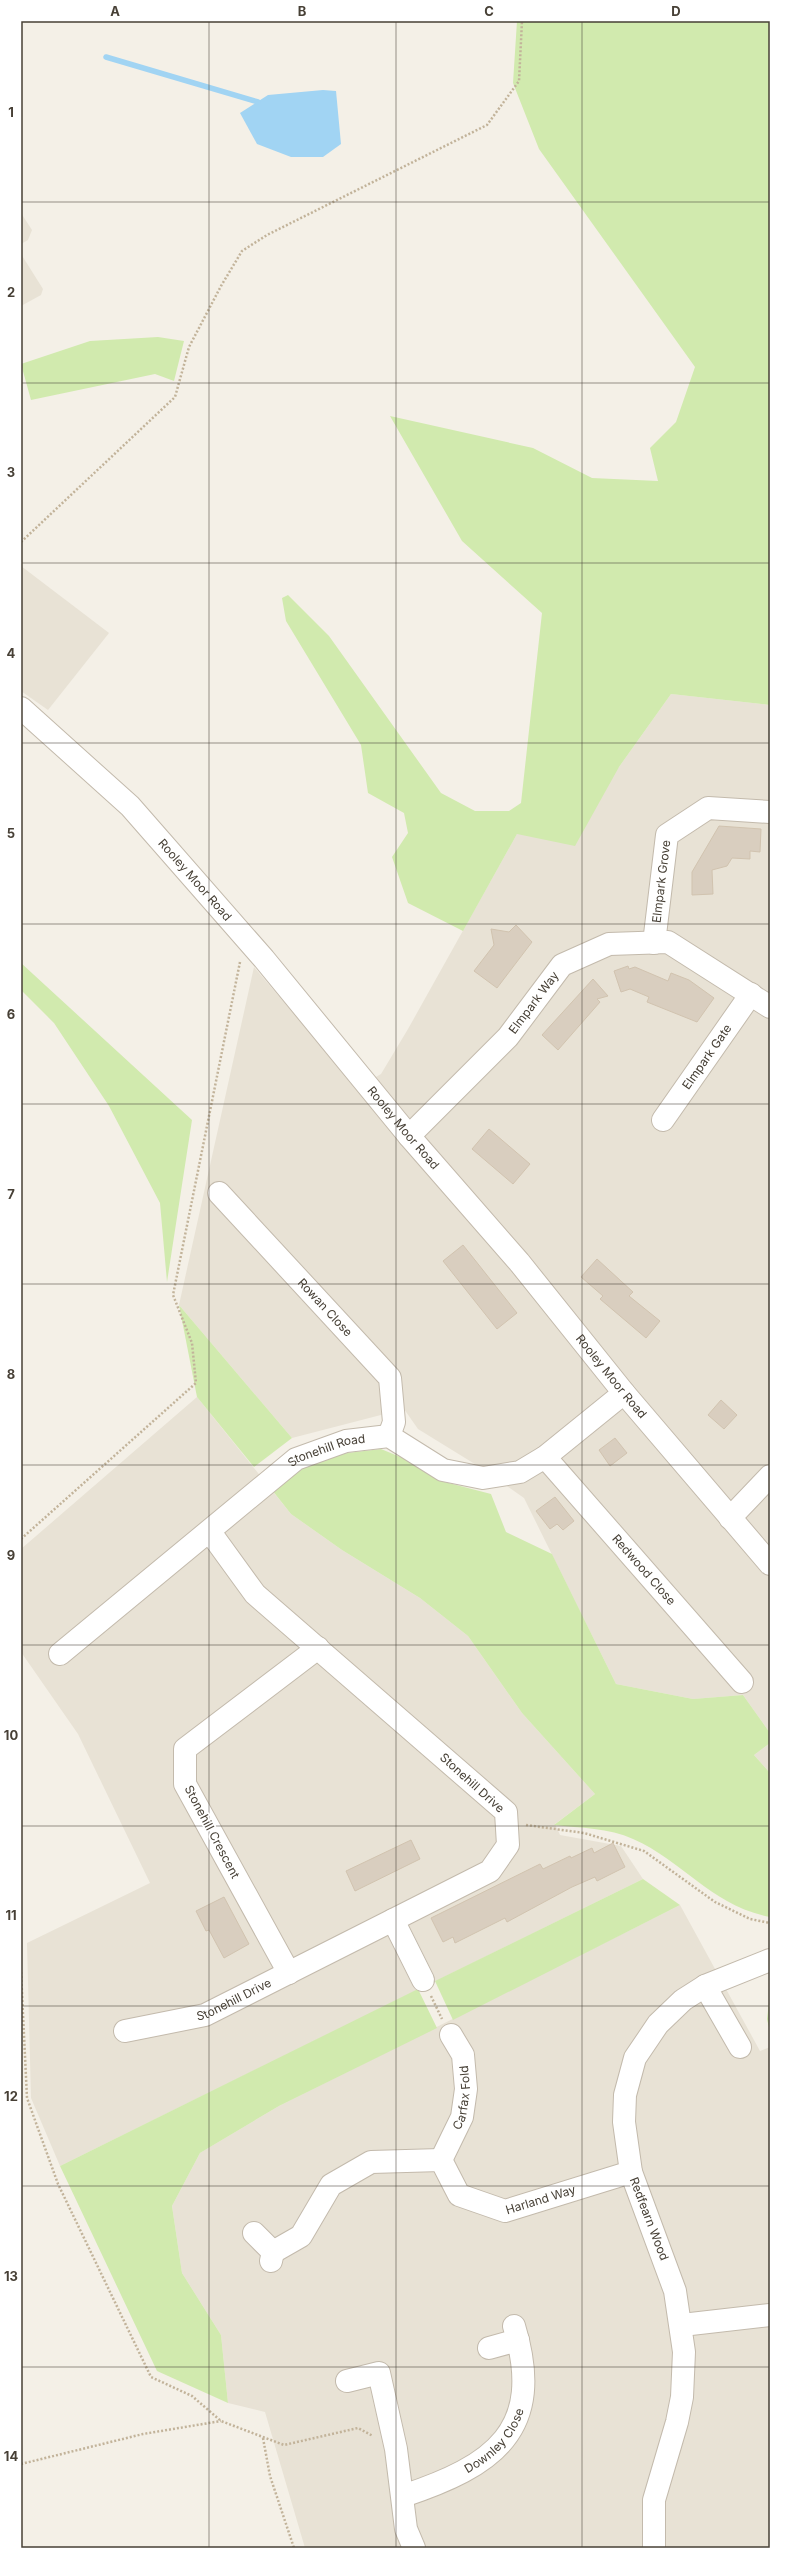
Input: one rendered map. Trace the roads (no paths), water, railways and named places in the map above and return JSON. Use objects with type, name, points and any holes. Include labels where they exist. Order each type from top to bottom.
[{"type":"street","name":"Rooley Moor Road","points":[[21,708],[130,806],[245,937],[409,1136],[519,1262],[624,1393],[770,1564]]},
{"type":"street","name":"Elmpark Grove","points":[[654,943],[667,835],[708,808],[770,812]]},
{"type":"street","name":"Elmpark Way","points":[[409,1136],[508,1037],[562,965],[609,944],[668,942],[752,994],[770,1007]]},
{"type":"street","name":"Elmpark Gate","points":[[663,1120],[752,994]]},
{"type":"street","name":"Rowan Close","points":[[219,1193],[390,1378],[394,1422],[389,1436]]},
{"type":"street","points":[[389,1436],[443,1470],[483,1478],[520,1472],[545,1457],[624,1393]]},
{"type":"street","name":"Stonehill Road","points":[[60,1654],[210,1532],[296,1459],[346,1440],[389,1436]]},
{"type":"street","name":"Redwood Close","points":[[545,1457],[742,1682]]},
{"type":"street","points":[[730,1518],[770,1476]]},
{"type":"street","name":"Stonehill Drive","points":[[125,2031],[206,2015],[490,1871],[508,1845],[506,1812],[255,1594],[210,1532]]},
{"type":"street","name":"Stonehill Crescent","points":[[289,1973],[185,1784],[185,1749],[318,1648]]},
{"type":"street","points":[[394,1920],[423,1980]]},
{"type":"street","name":"Redfearn Wood","points":[[654,2548],[654,2500],[682,2397],[684,2352],[682,2325],[675,2291],[631,2172],[624,2122],[625,2095],[635,2058],[658,2024],[683,2000],[705,1986],[770,1960]]},
{"type":"street","points":[[705,1986],[740,2047]]},
{"type":"street","name":"Carfax Fold","points":[[442,2160],[462,2117],[466,2089],[463,2055],[451,2035]]},
{"type":"street","points":[[254,2233],[272,2257],[302,2236],[331,2185],[371,2162],[442,2160]]},
{"type":"street","name":"Harland Way","points":[[442,2160],[459,2195],[505,2211],[631,2172]]},
{"type":"street","points":[[682,2325],[770,2315]]},
{"type":"street","name":"Downley Close","points":[[403,2496],[447,2481],[486,2459],[502,2442],[516,2420],[525,2382],[516,2333],[489,2348]]},
{"type":"street","points":[[347,2381],[379,2374],[396,2449],[406,2529],[414,2548]]},
{"type":"water","points":[[323,90],[336,91],[341,144],[323,157],[291,157],[257,144],[240,113],[268,95]]},
{"type":"waterway","points":[[106,57],[258,102]]}]
